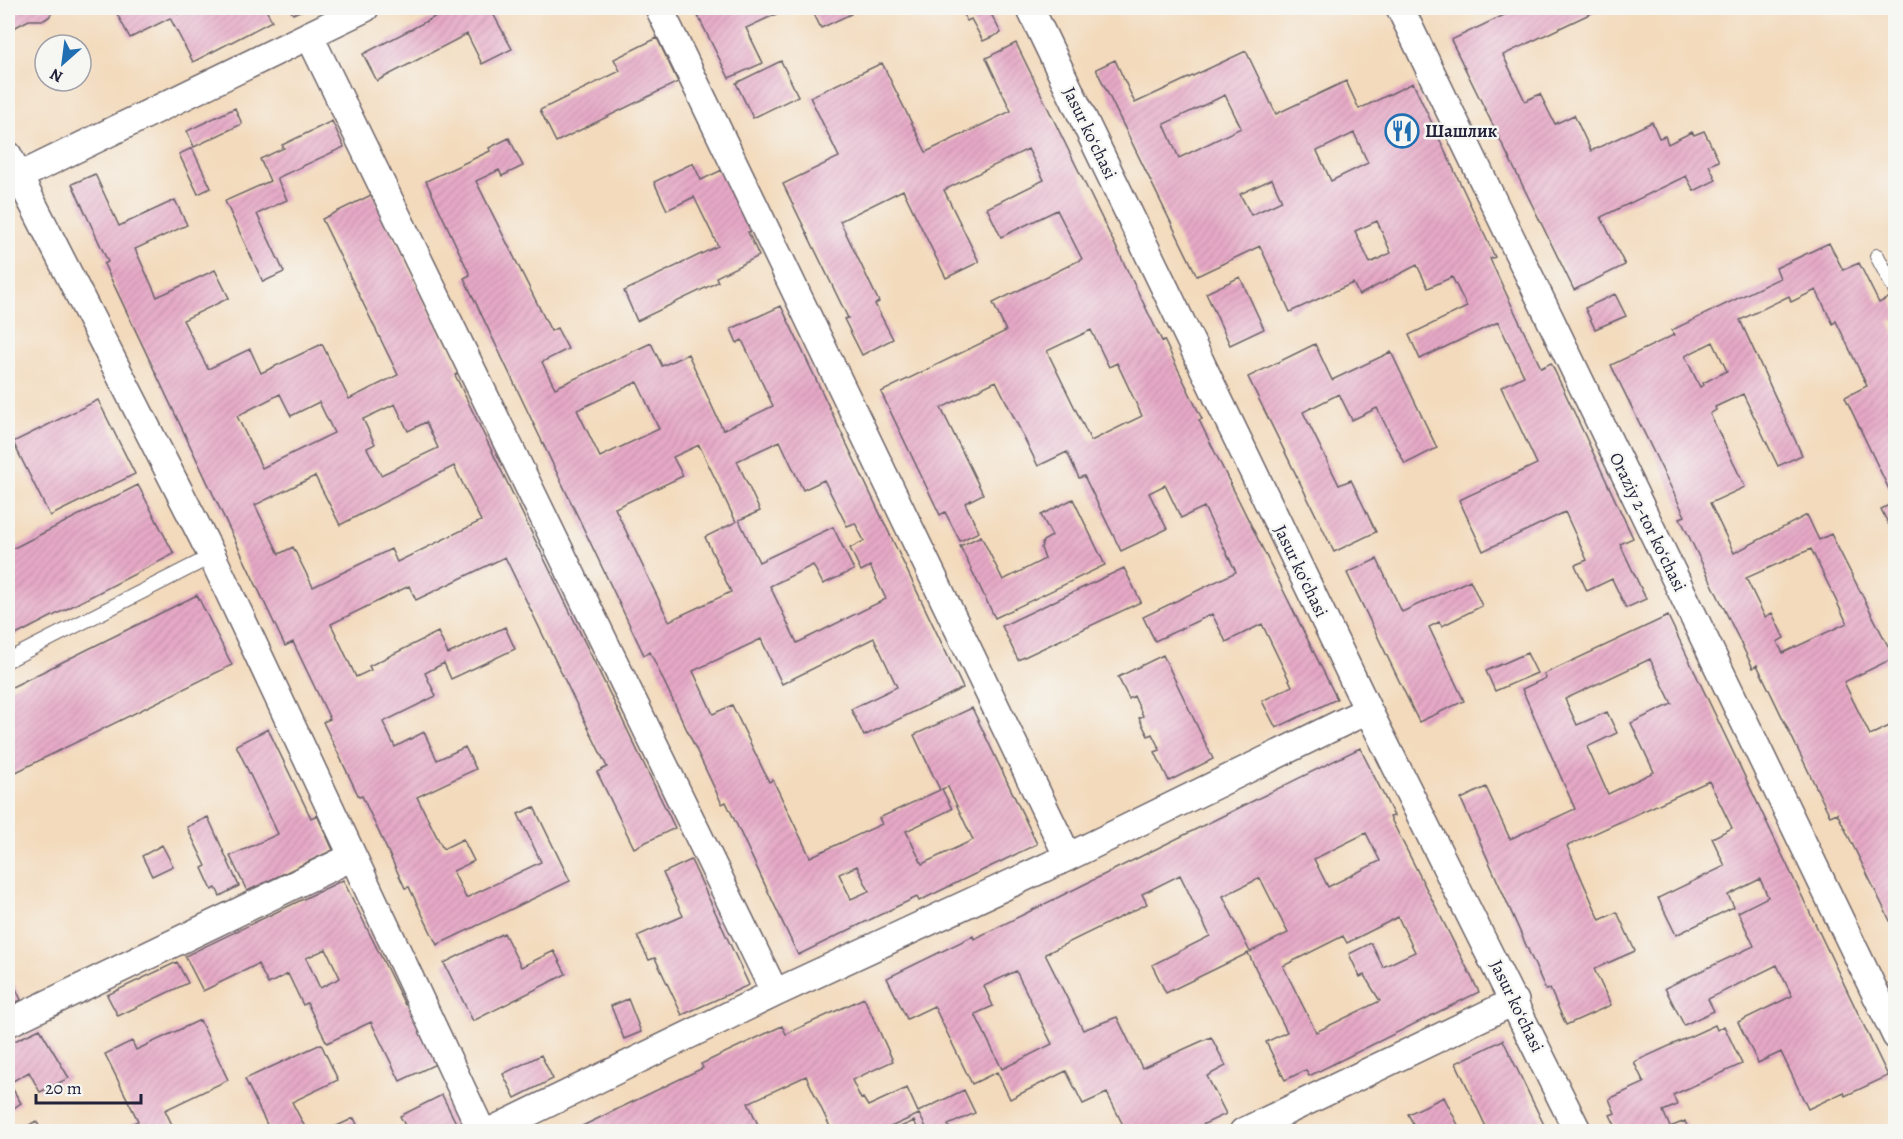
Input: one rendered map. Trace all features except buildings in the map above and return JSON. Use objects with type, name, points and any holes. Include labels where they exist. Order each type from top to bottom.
[{"type":"street","points":[[365,8],[13,166],[212,556],[482,1131]]},
{"type":"street","points":[[659,8],[1068,857]]},
{"type":"street","name":"Jasur koʻchasi","points":[[1030,8],[1368,710],[1578,1131]]},
{"type":"street","name":"Oraziy 2-tor koʻchasi","points":[[1400,8],[1896,1036]]},
{"type":"street","points":[[309,35],[775,993]]},
{"type":"street","points":[[489,1131],[775,993],[1068,857],[1368,710]]},
{"type":"street","points":[[8,1023],[352,857]]},
{"type":"street","points":[[1243,1131],[1515,1001]]},
{"type":"lane","points":[[1877,256],[1896,292]]},
{"type":"lane","points":[[8,660],[212,556]]},
{"type":"place","name":"Шашлик","points":[[1402,131]]}]
